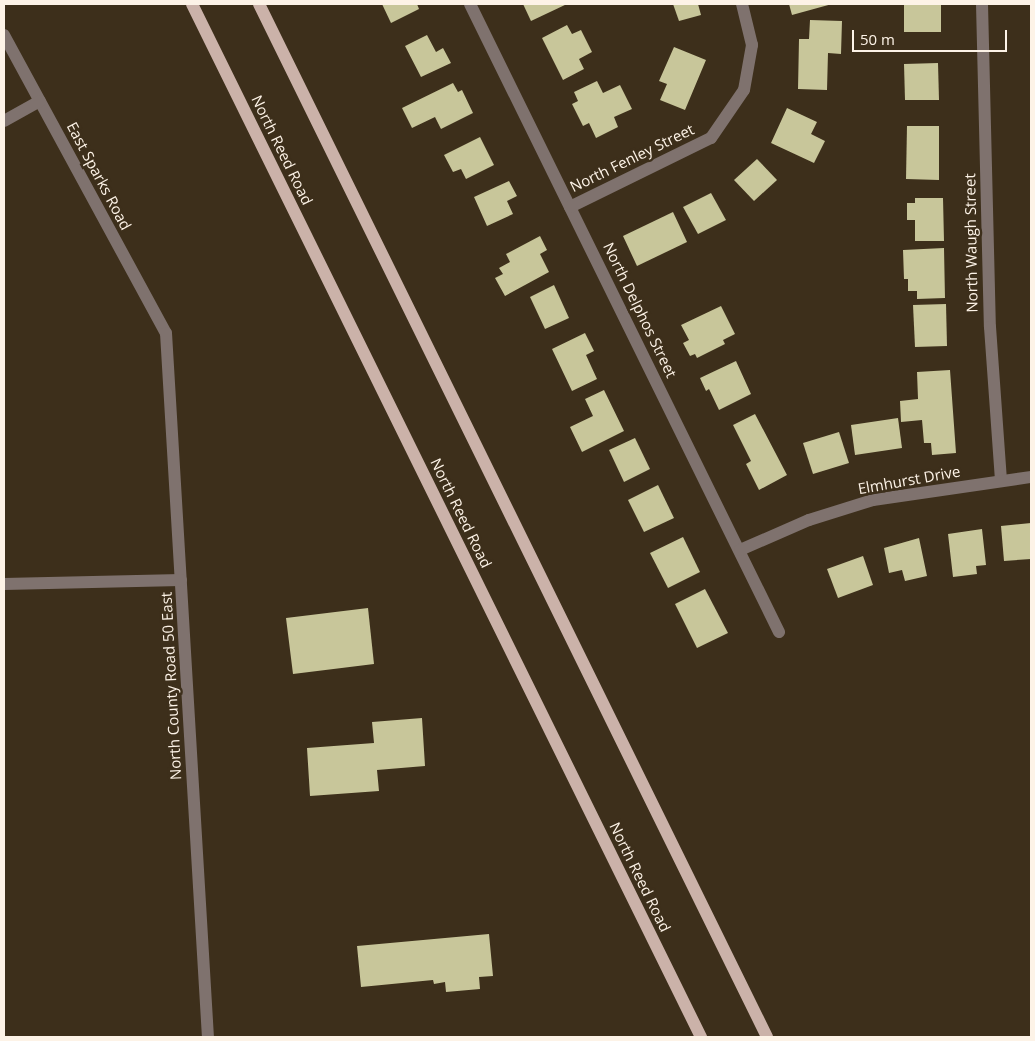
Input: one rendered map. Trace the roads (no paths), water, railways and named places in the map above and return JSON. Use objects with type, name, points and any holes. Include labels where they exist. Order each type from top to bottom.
[{"type":"main road","name":"North Reed Road","points":[[192,4],[701,1037]]},
{"type":"main road","points":[[258,4],[766,1037]]},
{"type":"street","name":"North Delphos Street","points":[[470,4],[779,632]]},
{"type":"street","name":"North Fenley Street","points":[[570,207],[711,138],[744,90],[752,45],[742,4]]},
{"type":"street","name":"North Waugh Street","points":[[982,4],[990,327],[1001,480]]},
{"type":"street","name":"East Sparks Road","points":[[4,34],[166,333]]},
{"type":"street","points":[[4,121],[40,101]]},
{"type":"street","name":"North County Road 50 East","points":[[166,333],[208,1037]]},
{"type":"street","name":"Elmhurst Drive","points":[[740,550],[808,520],[873,500],[1031,477]]},
{"type":"street","points":[[4,584],[180,580]]}]
